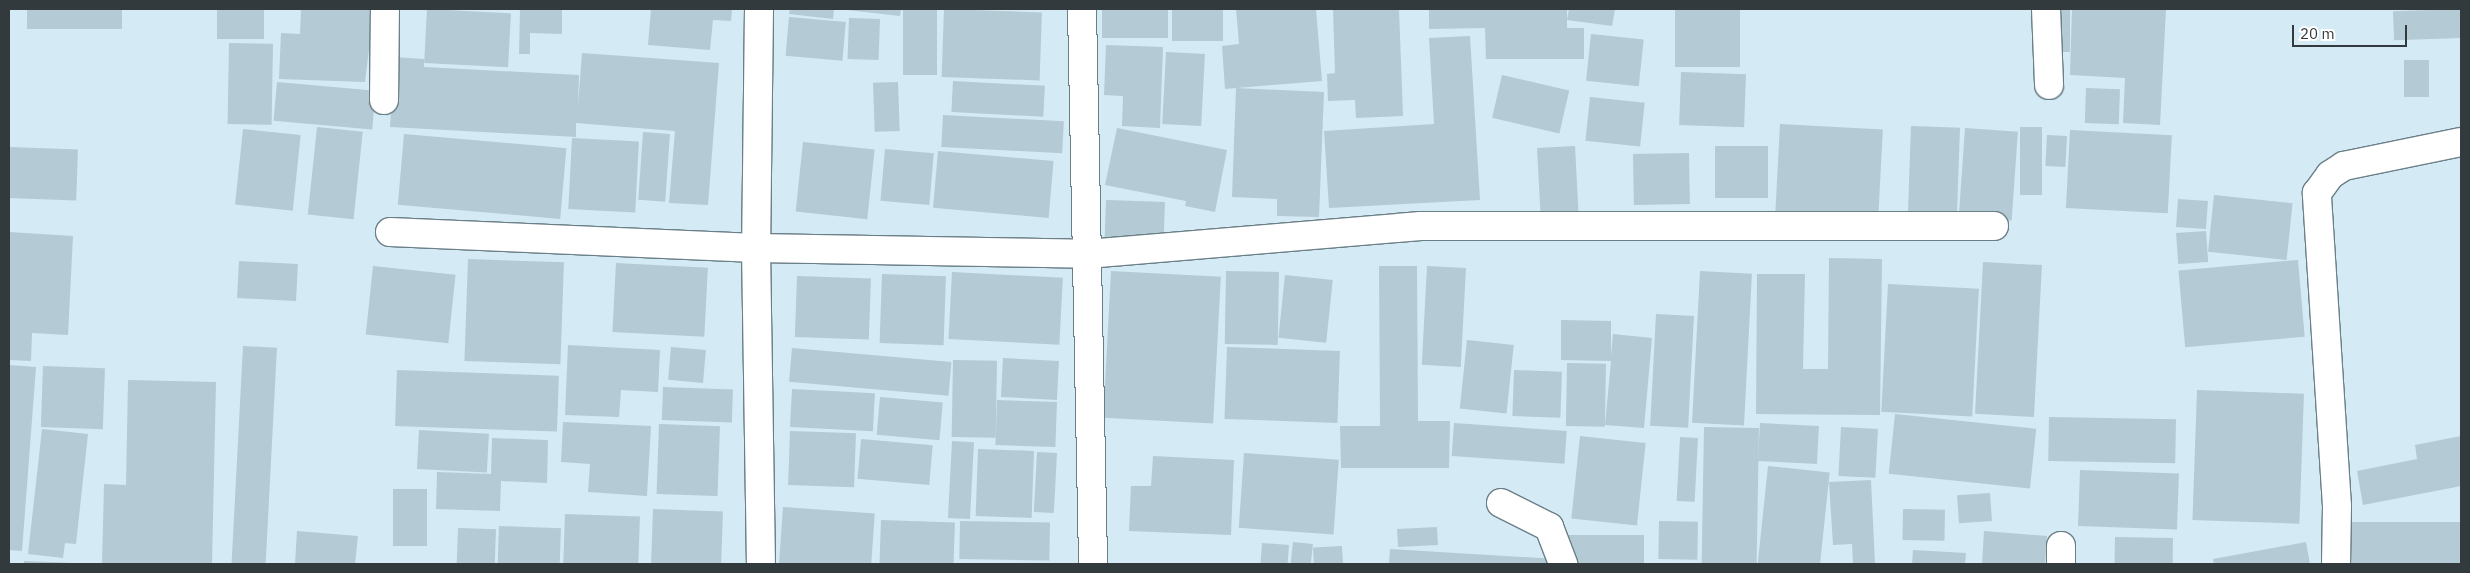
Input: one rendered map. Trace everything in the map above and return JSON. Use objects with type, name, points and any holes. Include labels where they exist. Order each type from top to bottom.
[{"type":"street","points":[[384,100],[385,9]]},
{"type":"street","points":[[759,9],[756,248],[761,564]]},
{"type":"street","points":[[1082,9],[1093,564]]},
{"type":"street","points":[[2046,9],[2049,85]]},
{"type":"street","points":[[2336,564],[2337,506],[2317,193],[2330,175],[2344,166],[2461,142]]},
{"type":"street","points":[[390,232],[756,248],[1087,254],[1421,226],[1994,226]]},
{"type":"street","points":[[1501,503],[1549,527],[1563,564]]},
{"type":"building","points":[[27,9],[122,9],[122,29],[27,29]]},
{"type":"building","points":[[217,9],[264,9],[264,39],[217,39]]},
{"type":"building","points":[[301,9],[374,9],[365,82],[279,79],[281,33],[300,34]]},
{"type":"building","points":[[427,9],[511,13],[508,67],[424,63]]},
{"type":"building","points":[[520,9],[562,9],[562,34],[530,33],[530,54],[519,54]]},
{"type":"building","points":[[651,9],[732,9],[731,21],[713,20],[710,50],[648,45]]},
{"type":"building","points":[[790,9],[834,9],[833,19],[789,14]]},
{"type":"building","points":[[838,9],[901,9],[900,16]]},
{"type":"building","points":[[903,9],[937,9],[937,75],[903,75]]},
{"type":"building","points":[[944,9],[1042,12],[1040,80],[942,77]]},
{"type":"building","points":[[1102,9],[1168,9],[1168,38],[1102,38]]},
{"type":"building","points":[[1172,9],[1223,9],[1223,41],[1172,41]]},
{"type":"building","points":[[1236,9],[1316,9],[1322,81],[1225,89],[1222,46],[1239,44]]},
{"type":"building","points":[[1333,9],[1399,9],[1403,116],[1356,118],[1355,100],[1328,101],[1327,74],[1335,73]]},
{"type":"building","points":[[1429,9],[1567,9],[1567,28],[1584,28],[1584,59],[1486,59],[1485,28],[1429,29]]},
{"type":"building","points":[[1569,9],[1615,9],[1612,26],[1567,20]]},
{"type":"building","points":[[1675,9],[1740,9],[1740,67],[1675,67]]},
{"type":"building","points":[[2051,9],[2070,9],[2070,52],[2051,52]]},
{"type":"building","points":[[2072,9],[2166,9],[2160,125],[2123,123],[2125,78],[2070,75]]},
{"type":"building","points":[[2460,9],[2461,38],[2394,40],[2393,11]]},
{"type":"building","points":[[789,17],[846,22],[842,61],[786,56]]},
{"type":"building","points":[[849,18],[880,19],[879,60],[848,59]]},
{"type":"building","points":[[1591,34],[1644,40],[1639,86],[1586,81]]},
{"type":"building","points":[[1470,36],[1480,200],[1329,208],[1324,131],[1434,124],[1429,38]]},
{"type":"building","points":[[229,43],[273,44],[272,125],[228,124]]},
{"type":"building","points":[[1106,45],[1163,47],[1160,128],[1122,126],[1123,96],[1104,95]]},
{"type":"building","points":[[1166,52],[1205,54],[1201,126],[1162,124]]},
{"type":"building","points":[[582,53],[719,63],[708,205],[669,203],[675,131],[576,123],[576,137],[390,127],[394,57],[424,59],[424,67],[579,75],[578,106]]},
{"type":"building","points":[[2404,60],[2429,60],[2429,97],[2404,97]]},
{"type":"building","points":[[1681,72],[1746,74],[1744,127],[1679,125]]},
{"type":"building","points":[[1502,75],[1569,91],[1559,133],[1492,118]]},
{"type":"building","points":[[953,81],[1045,86],[1043,117],[951,112]]},
{"type":"building","points":[[277,82],[376,91],[372,129],[274,121]]},
{"type":"building","points":[[898,82],[900,131],[875,132],[873,83]]},
{"type":"building","points":[[1236,88],[1324,92],[1319,217],[1277,216],[1277,199],[1232,197]]},
{"type":"building","points":[[2086,88],[2120,89],[2119,124],[2085,123]]},
{"type":"building","points":[[1590,97],[1645,103],[1640,147],[1585,141]]},
{"type":"building","points":[[943,115],[1064,121],[1062,153],[941,147]]},
{"type":"building","points":[[1780,124],[1883,129],[1878,216],[1775,211]]},
{"type":"building","points":[[1911,126],[1960,128],[1957,218],[1908,216]]},
{"type":"building","points":[[317,127],[363,132],[354,219],[308,215]]},
{"type":"building","points":[[2020,127],[2042,127],[2042,195],[2020,195]]},
{"type":"building","points":[[1117,128],[1227,150],[1215,212],[1185,206],[1186,201],[1105,185]]},
{"type":"building","points":[[1965,128],[2018,132],[2012,220],[1959,217]]},
{"type":"building","points":[[243,129],[301,135],[293,211],[235,205]]},
{"type":"building","points":[[2070,130],[2172,135],[2168,213],[2066,208]]},
{"type":"building","points":[[643,132],[670,134],[665,202],[638,200]]},
{"type":"building","points":[[404,134],[566,148],[560,219],[398,205]]},
{"type":"building","points":[[2047,135],[2067,136],[2065,167],[2045,166]]},
{"type":"building","points":[[572,138],[639,142],[635,212],[568,209]]},
{"type":"building","points":[[803,142],[875,150],[867,219],[796,212]]},
{"type":"building","points":[[1575,146],[1579,214],[1541,216],[1537,148]]},
{"type":"building","points":[[1715,146],[1768,146],[1768,198],[1715,198]]},
{"type":"building","points":[[9,147],[78,149],[76,200],[9,198]]},
{"type":"building","points":[[885,149],[934,153],[929,205],[880,201]]},
{"type":"building","points":[[938,151],[1054,161],[1049,218],[933,208]]},
{"type":"building","points":[[1689,153],[1690,204],[1634,205],[1633,154]]},
{"type":"building","points":[[2214,195],[2293,203],[2287,260],[2208,252]]},
{"type":"building","points":[[2178,199],[2208,201],[2206,229],[2176,227]]},
{"type":"building","points":[[1106,200],[1165,202],[1164,241],[1105,239]]},
{"type":"building","points":[[2206,231],[2208,262],[2178,264],[2176,233]]},
{"type":"building","points":[[9,232],[73,236],[68,335],[32,333],[31,361],[9,360]]},
{"type":"building","points":[[1829,258],[1882,259],[1880,415],[1756,414],[1757,274],[1805,274],[1803,369],[1828,369]]},
{"type":"building","points":[[468,259],[564,262],[560,364],[464,361]]},
{"type":"building","points":[[2298,260],[2305,337],[2185,347],[2178,270]]},
{"type":"building","points":[[239,261],[298,264],[296,301],[237,298]]},
{"type":"building","points":[[1983,262],[2042,265],[2034,417],[1975,414]]},
{"type":"building","points":[[616,263],[708,268],[704,337],[612,332]]},
{"type":"building","points":[[373,266],[456,275],[448,343],[366,335]]},
{"type":"building","points":[[1379,266],[1417,266],[1418,421],[1450,421],[1449,468],[1341,468],[1340,426],[1380,426]]},
{"type":"building","points":[[1427,266],[1466,268],[1461,367],[1422,365]]},
{"type":"building","points":[[1111,271],[1221,277],[1213,424],[1103,418]]},
{"type":"building","points":[[1226,271],[1279,272],[1278,345],[1225,344]]},
{"type":"building","points":[[1700,271],[1752,274],[1744,426],[1692,423]]},
{"type":"building","points":[[952,272],[1063,278],[1059,345],[948,339]]},
{"type":"building","points":[[882,274],[946,276],[944,345],[880,343]]},
{"type":"building","points":[[1285,275],[1333,280],[1326,343],[1278,338]]},
{"type":"building","points":[[797,276],[871,279],[869,340],[795,337]]},
{"type":"building","points":[[1888,284],[1979,289],[1972,417],[1881,412]]},
{"type":"building","points":[[1656,314],[1694,316],[1688,428],[1650,426]]},
{"type":"building","points":[[1561,320],[1611,321],[1611,356],[1613,334],[1652,338],[1644,428],[1605,425],[1611,361],[1561,360]]},
{"type":"building","points":[[1467,340],[1514,345],[1507,414],[1460,409]]},
{"type":"building","points":[[568,345],[660,350],[658,392],[621,390],[619,417],[565,415]]},
{"type":"building","points":[[243,346],[277,348],[266,564],[232,564]]},
{"type":"building","points":[[671,347],[706,350],[703,383],[668,380]]},
{"type":"building","points":[[1227,347],[1340,351],[1337,423],[1224,419]]},
{"type":"building","points":[[792,348],[951,362],[948,396],[789,382]]},
{"type":"building","points":[[1003,358],[1059,361],[1057,400],[1001,397]]},
{"type":"building","points":[[953,360],[997,361],[996,438],[952,437]]},
{"type":"building","points":[[1567,363],[1606,364],[1605,427],[1566,426]]},
{"type":"building","points":[[9,365],[36,367],[22,551],[9,550]]},
{"type":"building","points":[[43,366],[105,368],[103,429],[41,427]]},
{"type":"building","points":[[397,370],[559,376],[557,432],[395,426]]},
{"type":"building","points":[[1514,370],[1562,372],[1560,418],[1512,416]]},
{"type":"building","points":[[128,380],[216,382],[212,564],[102,564],[104,484],[126,485]]},
{"type":"building","points":[[663,387],[733,389],[732,422],[662,420]]},
{"type":"building","points":[[792,389],[875,393],[873,431],[790,427]]},
{"type":"building","points":[[2197,390],[2304,394],[2299,524],[2192,520]]},
{"type":"building","points":[[880,397],[943,402],[939,440],[877,435]]},
{"type":"building","points":[[997,400],[1057,402],[1055,447],[995,445]]},
{"type":"building","points":[[1895,414],[2036,429],[2030,489],[1889,474]]},
{"type":"building","points":[[2049,417],[2176,419],[2175,463],[2048,461]]},
{"type":"building","points":[[563,422],[651,426],[647,496],[588,492],[590,464],[561,462]]},
{"type":"building","points":[[1454,423],[1567,431],[1564,464],[1452,456]]},
{"type":"building","points":[[1760,423],[1819,426],[1817,464],[1758,461]]},
{"type":"building","points":[[659,424],[720,426],[718,496],[657,494]]},
{"type":"building","points":[[1704,427],[1759,428],[1757,564],[1702,564]]},
{"type":"building","points":[[1841,427],[1878,429],[1875,478],[1838,476]]},
{"type":"building","points":[[42,429],[88,434],[76,544],[65,543],[63,558],[28,554]]},
{"type":"building","points":[[419,430],[489,434],[487,473],[417,469]]},
{"type":"building","points":[[790,431],[856,433],[854,487],[788,485]]},
{"type":"building","points":[[1580,436],[1646,443],[1637,525],[1571,519]]},
{"type":"building","points":[[2461,436],[2461,486],[2363,505],[2357,471],[2417,459],[2415,445]]},
{"type":"building","points":[[1680,437],[1698,438],[1695,502],[1677,501]]},
{"type":"building","points":[[492,438],[548,440],[547,483],[501,481],[500,511],[436,509],[437,472],[491,474]]},
{"type":"building","points":[[861,439],[933,445],[929,485],[858,479]]},
{"type":"building","points":[[952,441],[974,442],[970,519],[948,518]]},
{"type":"building","points":[[978,449],[1034,451],[1032,518],[976,516]]},
{"type":"building","points":[[1037,452],[1057,453],[1054,513],[1034,512]]},
{"type":"building","points":[[1244,453],[1339,460],[1334,534],[1239,528]]},
{"type":"building","points":[[1153,456],[1234,460],[1231,535],[1129,531],[1131,486],[1151,486]]},
{"type":"building","points":[[1768,466],[1830,472],[1820,564],[1758,563]]},
{"type":"building","points":[[2080,470],[2179,473],[2177,529],[2078,526]]},
{"type":"building","points":[[1871,480],[1875,564],[1853,564],[1852,544],[1833,545],[1829,482]]},
{"type":"building","points":[[393,489],[427,489],[427,546],[393,546]]},
{"type":"building","points":[[1990,493],[1992,521],[1959,523],[1957,495]]},
{"type":"building","points":[[783,507],[875,513],[871,564],[779,564]]},
{"type":"building","points":[[653,509],[723,511],[721,564],[651,564]]},
{"type":"building","points":[[1903,509],[1945,510],[1944,541],[1902,540]]},
{"type":"building","points":[[565,514],[640,517],[638,564],[563,564]]},
{"type":"building","points":[[881,520],[955,523],[954,564],[879,564]]},
{"type":"building","points":[[960,521],[1050,523],[1049,561],[959,559]]},
{"type":"building","points":[[1659,521],[1698,522],[1697,560],[1658,559]]},
{"type":"building","points":[[2351,522],[2461,522],[2461,564],[2351,564]]},
{"type":"building","points":[[499,526],[561,528],[560,564],[498,564]]},
{"type":"building","points":[[1437,527],[1438,545],[1398,547],[1397,529]]},
{"type":"building","points":[[458,528],[496,529],[495,564],[457,564]]},
{"type":"building","points":[[297,531],[358,536],[355,564],[295,564]]},
{"type":"building","points":[[1984,531],[2047,536],[2045,564],[1982,564]]},
{"type":"building","points":[[1568,535],[1644,535],[1644,564],[1568,564]]},
{"type":"building","points":[[2115,537],[2173,538],[2173,564],[2115,564]]},
{"type":"building","points":[[1293,542],[1313,544],[1311,564],[1291,564]]},
{"type":"building","points":[[2306,542],[2310,564],[2214,564],[2213,559]]},
{"type":"building","points":[[1262,543],[1289,545],[1288,564],[1261,564]]},
{"type":"building","points":[[1342,546],[1343,564],[1314,564],[1313,548]]},
{"type":"building","points":[[1390,549],[1555,559],[1555,564],[1389,564]]},
{"type":"building","points":[[1913,550],[1966,553],[1965,564],[1912,564]]},
{"type":"building","points":[[24,561],[74,563],[74,564],[24,564]]}]
